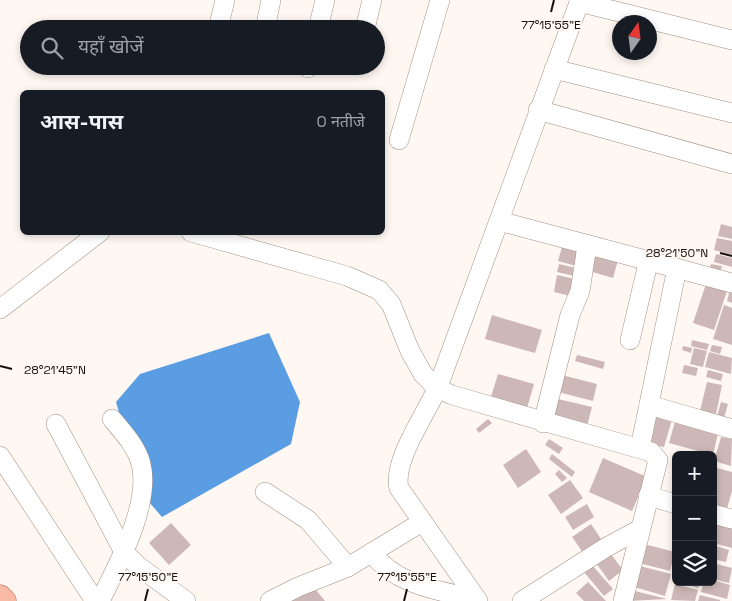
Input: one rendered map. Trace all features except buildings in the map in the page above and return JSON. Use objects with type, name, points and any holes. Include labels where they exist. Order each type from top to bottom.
[{"type":"main road","points":[[0,597],[4,601]]},
{"type":"street","points":[[220,20],[225,0]]},
{"type":"street","points":[[267,20],[271,0]]},
{"type":"street","points":[[320,20],[325,0]]},
{"type":"street","points":[[367,20],[372,0]]},
{"type":"street","points":[[399,140],[440,0]]},
{"type":"street","points":[[478,601],[399,488],[397,480],[406,453],[437,388],[538,110],[580,1],[732,40]]},
{"type":"street","points":[[554,69],[732,113]]},
{"type":"street","points":[[538,110],[732,164]]},
{"type":"street","points":[[499,221],[587,246],[648,259],[732,283]]},
{"type":"street","points":[[0,309],[96,235]]},
{"type":"street","points":[[202,235],[347,276],[379,290],[391,304],[410,351],[423,374],[437,388],[463,400],[651,452],[658,460],[623,601]]},
{"type":"street","points":[[544,423],[570,315],[580,291],[587,246]]},
{"type":"street","points":[[630,340],[648,259]]},
{"type":"street","points":[[640,448],[677,268]]},
{"type":"street","points":[[650,405],[732,429]]},
{"type":"street","points":[[100,601],[124,552],[142,494],[143,474],[141,461],[125,434],[112,419]]},
{"type":"street","points":[[56,424],[124,552],[138,566],[186,601]]},
{"type":"street","points":[[0,456],[95,601]]},
{"type":"street","points":[[265,492],[308,520],[348,567]]},
{"type":"street","points":[[648,496],[672,503]]},
{"type":"street","points":[[717,515],[732,519]]},
{"type":"street","points":[[277,599],[348,567],[422,522]]},
{"type":"street","points":[[522,601],[605,548],[640,529]]},
{"type":"street","points":[[371,553],[382,566],[396,577],[478,601]]},
{"type":"water","points":[[269,333],[300,402],[291,444],[162,517],[142,494],[116,402],[140,374]]}]
